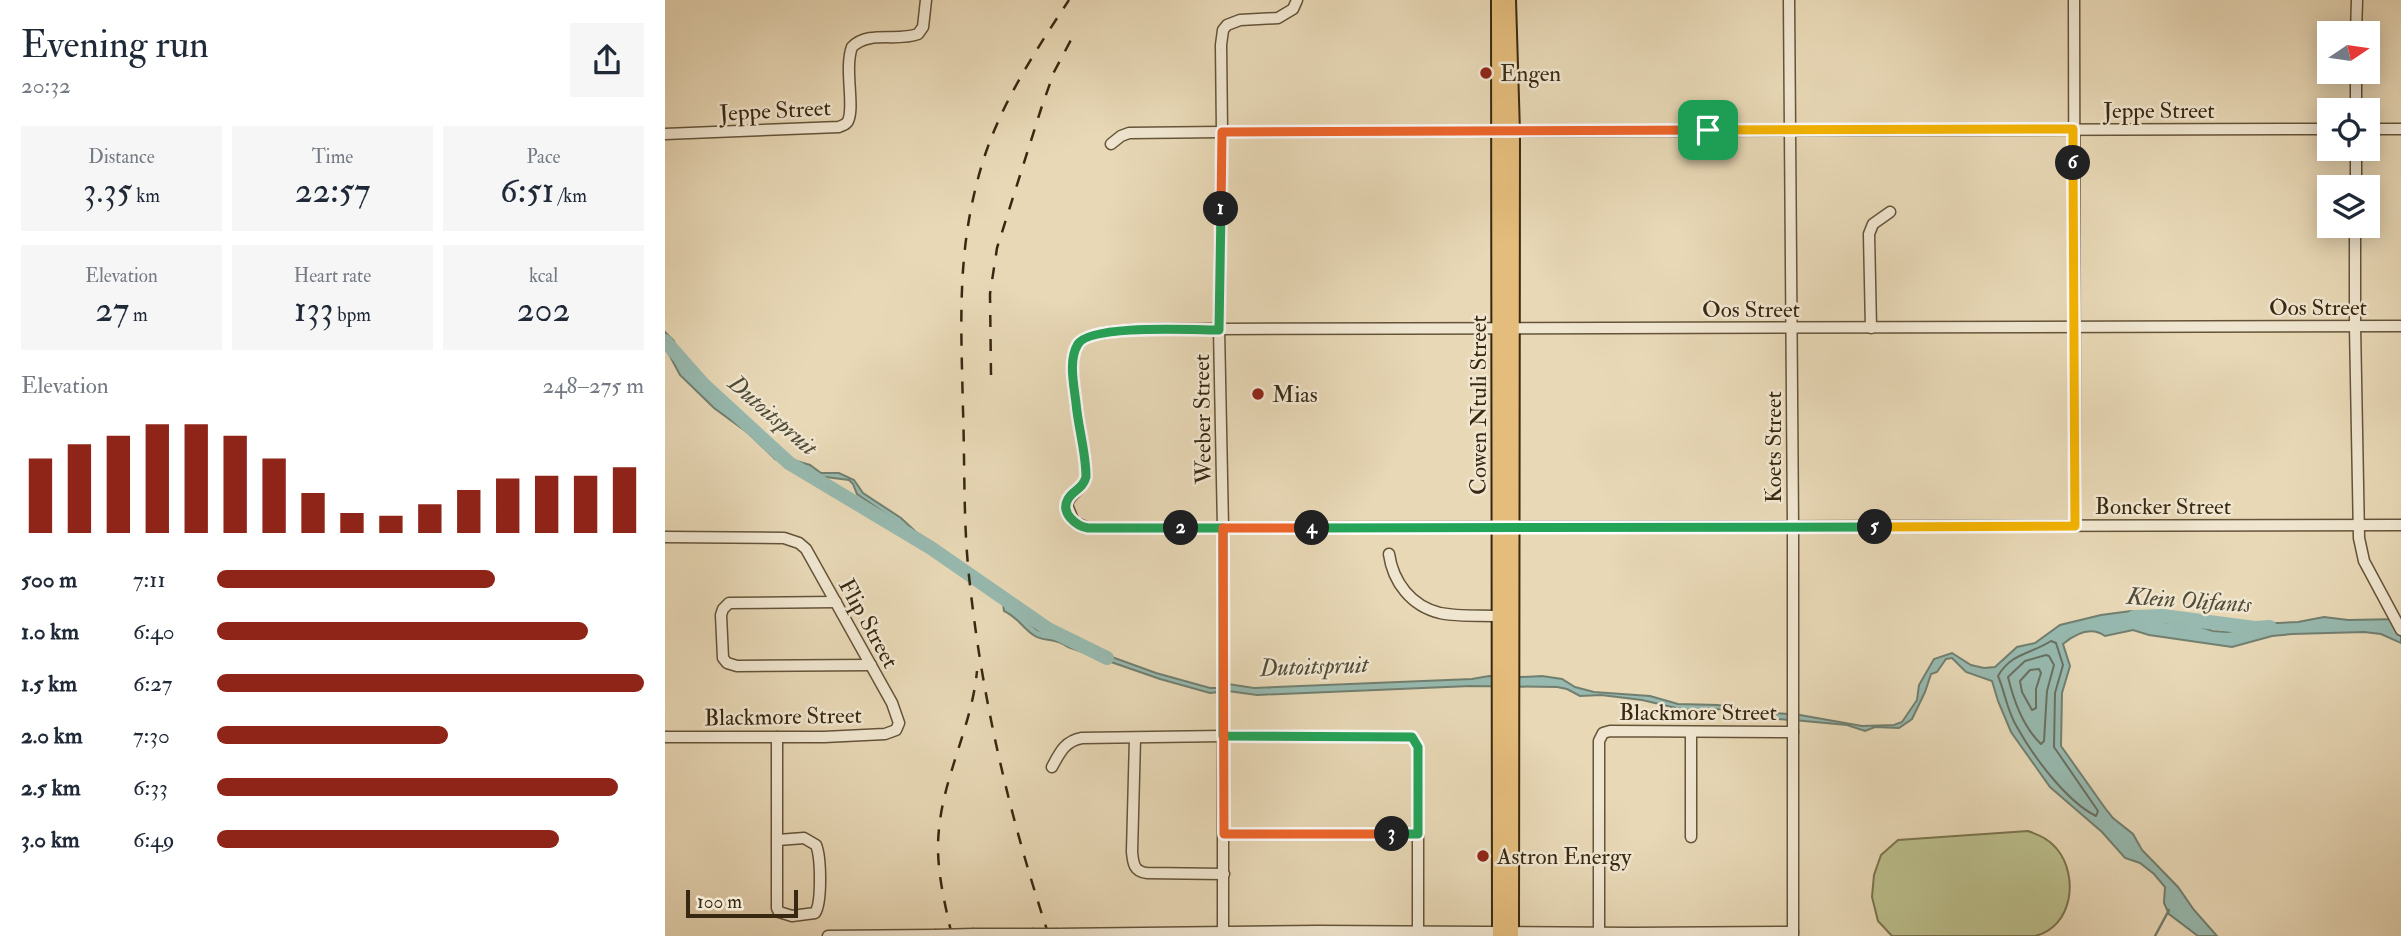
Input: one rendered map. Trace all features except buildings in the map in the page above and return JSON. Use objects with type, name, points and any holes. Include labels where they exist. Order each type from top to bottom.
[{"type":"highway","name":"Cowen Ntuli Street","points":[[1499,0],[1506,132]]},
{"type":"highway","name":"Cowen Ntuli Street","points":[[1506,934],[1508,0]]},
{"type":"highway","name":"Cowen Ntuli Street","points":[[1506,669],[1500,616],[1507,528]]},
{"type":"street","name":"Jeppe Street","points":[[665,134],[839,127],[845,124],[849,116],[850,53],[856,43],[868,38],[918,34],[923,27],[926,0]]},
{"type":"street","name":"Weeber Street","points":[[1223,935],[1223,528],[1219,330],[1221,45],[1223,30],[1227,25],[1240,20],[1278,18],[1293,9],[1297,0]]},
{"type":"street","name":"Koets Street","points":[[1789,0],[1793,934]]},
{"type":"street","points":[[2074,0],[2075,526]]},
{"type":"street","points":[[2356,21],[2357,0]]},
{"type":"street","name":"Jeppe Street","points":[[1111,144],[1129,133],[2317,129]]},
{"type":"street","points":[[2380,129],[2401,129]]},
{"type":"street","points":[[1871,328],[1868,234],[1873,224],[1890,212]]},
{"type":"street","points":[[2355,238],[2361,550],[2364,561],[2401,629]]},
{"type":"street","name":"Oos Street","points":[[1085,528],[1070,518],[1067,505],[1070,497],[1084,485],[1086,477],[1076,407],[1073,357],[1076,346],[1082,339],[1101,332],[2401,326]]},
{"type":"street","name":"Boncker Street","points":[[1085,528],[2401,525]]},
{"type":"street","name":"Flip Street","points":[[665,537],[775,537],[799,543],[806,549],[897,712],[899,726]]},
{"type":"street","points":[[1389,554],[1399,587],[1413,599],[1431,609],[1449,614],[1500,616]]},
{"type":"street","points":[[836,602],[729,603],[721,615],[723,658],[727,663],[737,666],[871,665]]},
{"type":"street","name":"Blackmore Street","points":[[665,737],[885,734],[893,733],[899,726]]},
{"type":"street","name":"Blackmore Street","points":[[1599,933],[1599,741],[1603,733],[1793,728]]},
{"type":"street","points":[[1691,732],[1691,838]]},
{"type":"street","points":[[1052,767],[1065,745],[1076,739],[1223,736],[1412,737],[1418,747],[1418,932]]},
{"type":"street","points":[[776,737],[778,908],[779,912],[787,915],[815,914],[819,902],[819,853],[816,845],[804,838],[778,840]]},
{"type":"street","points":[[1135,738],[1132,852],[1136,870],[1147,873],[1224,874]]},
{"type":"street","points":[[1224,834],[1418,834]]},
{"type":"street","points":[[828,936],[1418,932],[1793,934]]},
{"type":"green space","points":[[2028,831],[2044,838],[2057,849],[2068,873],[2069,899],[2058,922],[2048,931],[2035,936],[1892,936],[1878,921],[1872,897],[1874,875],[1881,855],[1898,840]]},
{"type":"water","points":[[665,332],[674,341],[682,366],[698,385],[776,455],[810,465],[821,473],[839,473],[854,480],[863,493],[932,542],[927,550],[896,521],[857,494],[849,480],[818,476],[806,468],[787,466],[775,459],[748,433],[714,408],[680,375],[665,347]]},
{"type":"water","points":[[1003,604],[1037,630],[1156,673],[1210,688],[1228,684],[1254,688],[1472,679],[1489,676],[1542,676],[1562,679],[1575,687],[1594,692],[1650,696],[1678,704],[1718,705],[1788,714],[1789,720],[1756,717],[1724,709],[1689,711],[1642,700],[1601,695],[1580,696],[1557,687],[1470,686],[1257,695],[1228,691],[1210,693],[1160,679],[1059,642],[1038,638],[1004,611]]},
{"type":"water","points":[[2131,611],[2149,613],[2155,620],[2189,623],[2213,631],[2227,632],[2248,629],[2258,624],[2298,622],[2324,617],[2348,620],[2401,619],[2401,643],[2381,634],[2364,632],[2272,636],[2232,647],[2149,635],[2133,630],[2105,636],[2083,632],[2063,644],[2070,666],[2062,693],[2061,746],[2113,818],[2133,834],[2142,850],[2178,887],[2217,936],[2198,936],[2169,914],[2164,903],[2165,887],[2154,874],[2140,863],[2125,858],[2102,832],[2050,787],[2011,732],[1992,681],[1966,672],[1952,658],[1946,659],[1937,672],[1931,674],[1912,719],[1899,728],[1875,727],[1865,731],[1847,725],[1794,720],[1794,714],[1862,726],[1894,725],[1902,722],[1917,700],[1919,685],[1934,659],[1952,653],[1971,665],[1995,667],[2017,647],[2035,643],[2060,625]]},
{"type":"waterway","name":"Dutoitspruit","points":[[665,341],[703,384],[789,463],[931,548],[1048,629],[1107,658]]},
{"type":"waterway","name":"Klein Olifants","points":[[2134,617],[2163,616],[2255,628],[2270,627]]},
{"type":"waterway","points":[[2155,936],[2169,910]]},
{"type":"railway","points":[[1049,936],[1022,850],[982,674],[965,519],[961,314],[969,222],[984,158],[1011,96],[1069,0]]},
{"type":"railway","points":[[991,375],[990,294],[997,248],[1054,72],[1072,38]]},
{"type":"railway","points":[[952,936],[939,869],[939,829],[946,789],[970,711],[977,671]]},
{"type":"place","name":"Engen","points":[[1486,73]]},
{"type":"place","name":"Mias","points":[[1258,394]]},
{"type":"place","name":"Astron Energy","points":[[1483,856]]},
{"type":"route","points":[[1708,130],[1222,132],[1219,330],[1101,332],[1082,339],[1076,346],[1073,374],[1086,481],[1068,499],[1068,513],[1077,525],[1085,528],[1223,528],[1222,680],[1223,736],[1407,736],[1412,737],[1418,747],[1418,834],[1224,834],[1222,680],[1223,604],[1223,528],[2075,526],[2073,129],[1708,130]]}]
